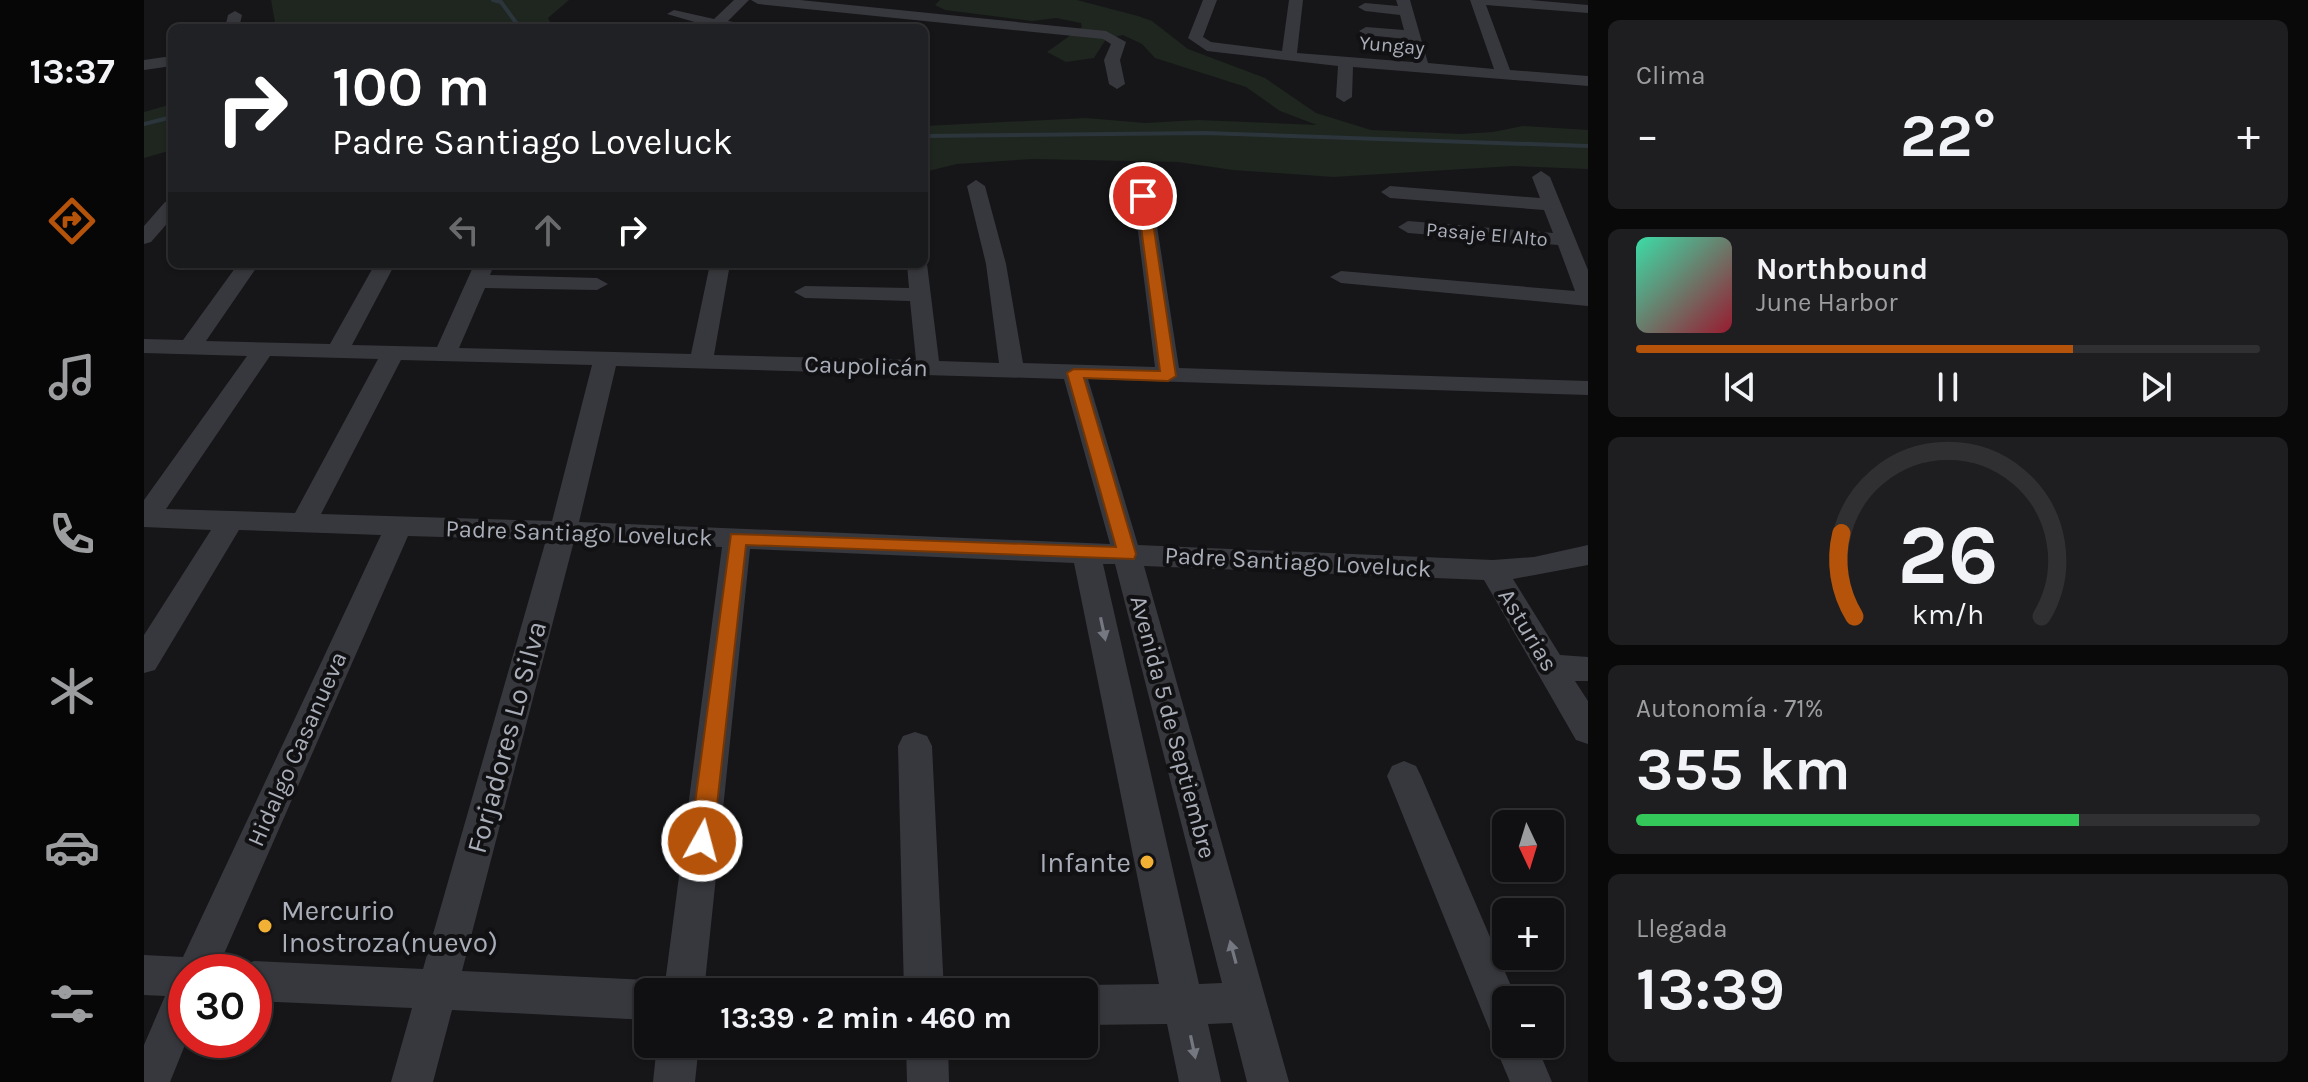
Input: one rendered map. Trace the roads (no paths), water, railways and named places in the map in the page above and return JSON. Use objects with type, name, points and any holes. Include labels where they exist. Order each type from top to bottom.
[{"type":"street","points":[[674,14],[688,23],[717,24],[742,0]]},
{"type":"street","points":[[758,0],[1111,36],[1119,42],[1112,60],[1117,84]]},
{"type":"street","points":[[890,13],[902,0]]},
{"type":"street","name":"Yungay","points":[[1210,0],[1195,38],[1207,46],[1289,57],[1588,81]]},
{"type":"street","points":[[1289,57],[1296,0]]},
{"type":"street","points":[[1504,74],[1478,0],[1588,9]]},
{"type":"street","points":[[1365,7],[1404,5],[1421,68]]},
{"type":"street","points":[[848,24],[860,10]]},
{"type":"street","points":[[1366,31],[1412,35]]},
{"type":"street","points":[[1344,97],[1346,61]]},
{"type":"street","points":[[144,65],[168,62]]},
{"type":"street","points":[[1139,168],[1168,376]]},
{"type":"street","points":[[1341,277],[1588,297],[1541,177]]},
{"type":"street","points":[[976,186],[996,264],[1012,371]]},
{"type":"street","points":[[1390,192],[1552,205]]},
{"type":"street","points":[[144,238],[168,211]]},
{"type":"street","name":"Pasaje El Alto","points":[[1408,227],[1588,237]]},
{"type":"street","points":[[190,347],[246,268]]},
{"type":"street","points":[[337,352],[383,268]]},
{"type":"street","points":[[701,362],[719,268]]},
{"type":"street","points":[[918,268],[928,368]]},
{"type":"street","points":[[445,354],[481,273],[597,284]]},
{"type":"street","points":[[805,292],[921,295]]},
{"type":"street","name":"Caupolicán","points":[[144,346],[1588,388]]},
{"type":"street","points":[[145,518],[263,349]]},
{"type":"street","points":[[303,523],[393,353]]},
{"type":"street","name":"Forjadores Lo Silva","points":[[412,1082],[563,531],[606,358]]},
{"type":"street","name":"Avenida 5 de Septiembre","points":[[1074,373],[1127,554],[1268,1082]]},
{"type":"street","name":"Padre Santiago Loveluck","points":[[145,518],[563,531],[1493,570],[1534,567],[1588,555]]},
{"type":"street","points":[[144,661],[231,521]]},
{"type":"street","name":"Hidalgo Casanueva","points":[[204,954],[399,526]]},
{"type":"street","points":[[686,978],[737,538]]},
{"type":"street","name":"Avenida 5 de Septiembre","points":[[1086,552],[1200,1082]]},
{"type":"street","name":"Asturias","points":[[1493,570],[1588,730]]},
{"type":"street","points":[[1551,667],[1588,669]]},
{"type":"street","points":[[915,746],[923,978]]},
{"type":"street","points":[[1404,776],[1492,988]]},
{"type":"street","points":[[144,975],[168,976]]},
{"type":"street","points":[[272,982],[634,999]]},
{"type":"street","points":[[1098,1005],[1247,1003]]},
{"type":"street","points":[[149,1082],[168,1037]]},
{"type":"street","points":[[674,1082],[677,1058]]},
{"type":"street","points":[[927,1058],[928,1082]]},
{"type":"street","points":[[1521,1058],[1531,1082]]},
{"type":"waterway","points":[[493,0],[501,2],[517,24]]},
{"type":"waterway","points":[[144,124],[168,118]]},
{"type":"waterway","points":[[928,136],[1205,133],[1588,146]]},
{"type":"place","name":"Infante","points":[[1147,862]]},
{"type":"place","name":"Mercurio Inostroza(nuevo)","points":[[265,926]]}]
